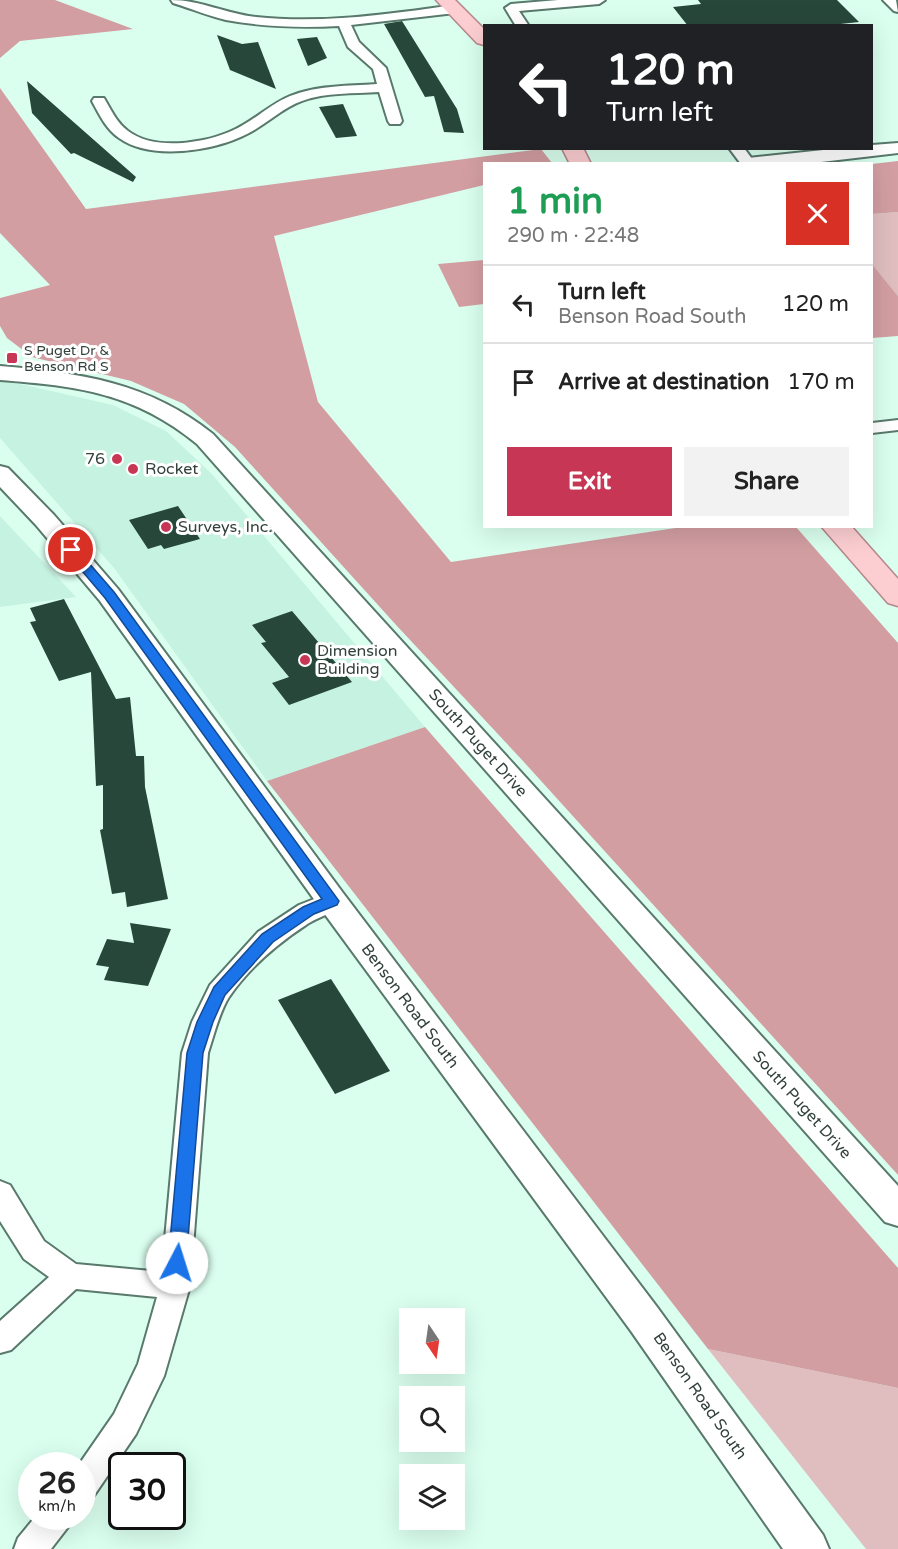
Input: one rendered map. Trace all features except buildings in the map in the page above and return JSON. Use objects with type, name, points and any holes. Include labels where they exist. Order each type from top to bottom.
[{"type":"main road","points":[[450,4],[483,38]]},
{"type":"main road","points":[[837,528],[898,597]]},
{"type":"street","points":[[177,0],[222,15],[281,23],[344,23],[450,4]]},
{"type":"street","points":[[522,24],[511,9],[599,0]]},
{"type":"street","points":[[889,0],[898,8]]},
{"type":"street","points":[[344,23],[353,44],[379,68],[395,121]]},
{"type":"street","points":[[99,101],[120,132],[128,138],[154,146],[193,145],[229,138],[245,131],[284,104],[303,95],[385,87]]},
{"type":"street","points":[[767,162],[898,148]]},
{"type":"street","name":"South Puget Drive","points":[[0,373],[57,378],[130,394],[186,421],[199,433],[898,1212]]},
{"type":"street","points":[[873,428],[898,425]]},
{"type":"street","name":"Benson Road South","points":[[0,473],[45,520],[109,595],[332,901],[637,1309],[808,1549]]},
{"type":"street","points":[[96,1466],[125,1424],[153,1366],[175,1286],[195,1053],[205,1022],[219,992],[267,938],[309,911],[332,901]]},
{"type":"street","points":[[0,1192],[34,1250],[70,1275],[175,1286]]},
{"type":"street","points":[[0,1340],[70,1275]]},
{"type":"street","points":[[30,1549],[46,1530]]},
{"type":"shaded area","points":[[0,0],[55,0],[133,29],[20,41],[0,58]]},
{"type":"shaded area","points":[[0,88],[86,209],[542,150],[551,162],[483,162],[483,185],[274,236],[318,402],[451,562],[675,528],[797,528],[898,643],[898,1175],[235,447],[184,404],[131,381],[32,357],[7,338],[0,326],[0,298],[50,285],[0,233]]},
{"type":"shaded area","points":[[898,161],[898,212],[873,214],[873,164]]},
{"type":"shaded area","points":[[898,212],[898,296],[873,265],[873,214]]},
{"type":"shaded area","points":[[483,260],[483,304],[459,307],[438,264]]},
{"type":"shaded area","points":[[873,265],[898,296],[898,336],[873,338]]},
{"type":"shaded area","points":[[0,381],[113,405],[166,431],[212,474],[425,727],[267,781],[114,568],[0,438]]},
{"type":"shaded area","points":[[0,516],[76,597],[0,607]]},
{"type":"shaded area","points":[[425,727],[898,1268],[898,1388],[708,1349],[267,781]]},
{"type":"shaded area","points":[[708,1349],[898,1388],[898,1549],[866,1549]]},
{"type":"place","name":"S Puget Dr & Benson Rd S","points":[[12,358]]},
{"type":"place","name":"76","points":[[117,459]]},
{"type":"place","name":"Rocket","points":[[133,469]]},
{"type":"place","name":"Surveys, Inc.","points":[[166,527]]},
{"type":"place","name":"Dimension Building","points":[[305,660]]},
{"type":"route","points":[[71,550],[109,595],[332,901],[309,911],[267,938],[219,992],[205,1022],[195,1053],[177,1263]]}]
